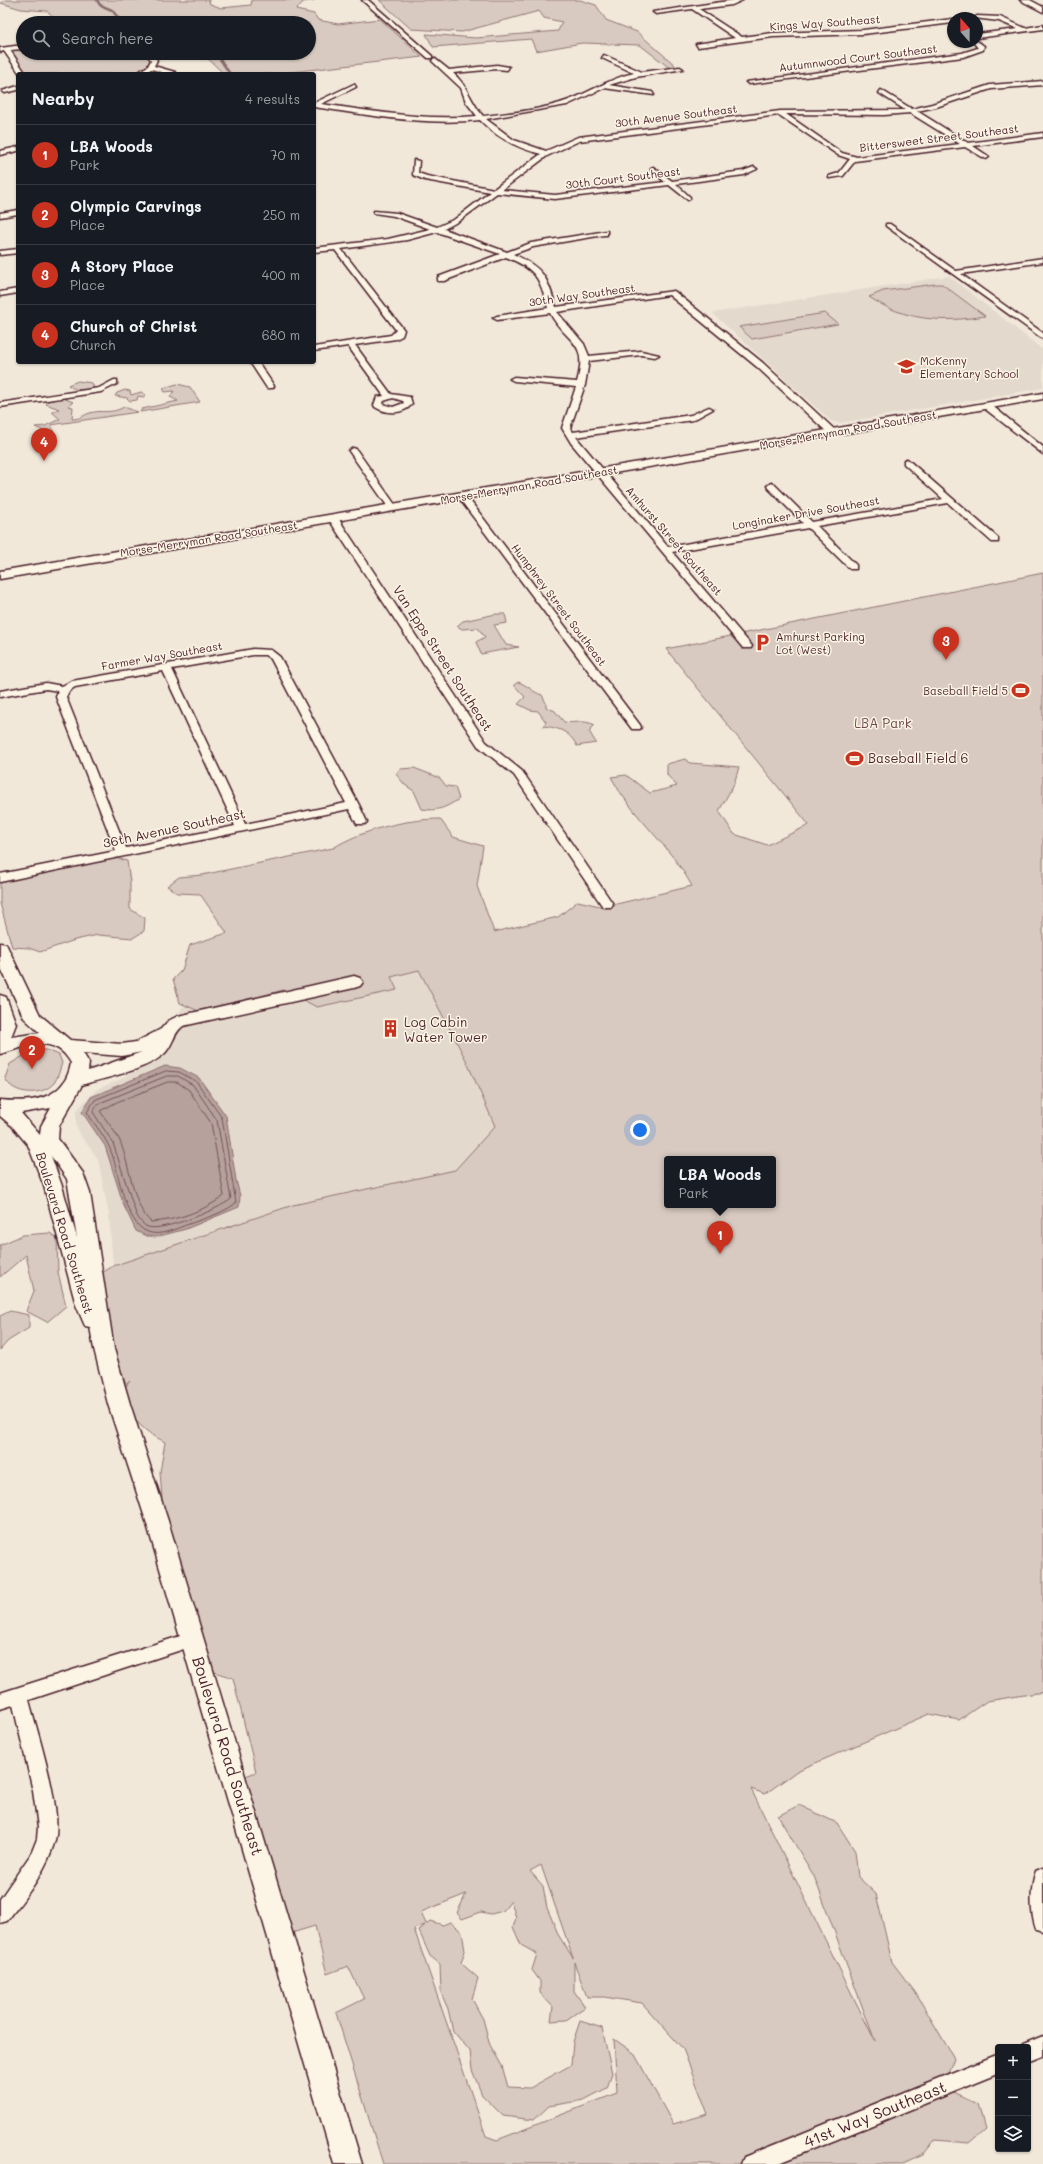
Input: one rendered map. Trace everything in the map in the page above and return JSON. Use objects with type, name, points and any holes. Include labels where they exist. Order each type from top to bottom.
[{"type":"street","points":[[365,0],[448,72],[465,89],[468,102],[481,117],[509,142],[524,148],[546,153]]},
{"type":"street","points":[[656,12],[732,3],[740,0]]},
{"type":"street","points":[[1024,0],[1043,10]]},
{"type":"street","points":[[694,8],[740,39]]},
{"type":"street","points":[[983,18],[1000,19],[1023,29]]},
{"type":"street","name":"Kings Way Southeast","points":[[698,45],[788,34],[863,32],[947,22]]},
{"type":"street","points":[[983,35],[1043,27]]},
{"type":"street","points":[[3,49],[16,48]]},
{"type":"street","name":"Autumnwood Court Southeast","points":[[749,82],[963,55],[981,48]]},
{"type":"street","points":[[3,49],[21,72]]},
{"type":"street","points":[[604,57],[641,74]]},
{"type":"street","points":[[141,72],[150,67],[154,60]]},
{"type":"street","points":[[150,67],[166,69],[172,72]]},
{"type":"street","points":[[448,72],[497,67],[507,68]]},
{"type":"street","points":[[316,105],[427,119],[481,117],[561,105],[580,98],[612,82],[641,74],[680,69]]},
{"type":"street","name":"30th Avenue Southeast","points":[[316,250],[393,239],[438,229],[457,220],[546,153],[572,141],[590,137],[780,113],[910,111],[934,106],[990,87],[1034,83],[1041,86]]},
{"type":"street","points":[[316,104],[354,86]]},
{"type":"street","points":[[604,86],[652,94]]},
{"type":"street","points":[[5,91],[16,88]]},
{"type":"street","points":[[881,92],[986,158]]},
{"type":"street","name":"Bittersweet Street Southeast","points":[[780,113],[840,154],[853,159],[865,159],[1043,135]]},
{"type":"street","points":[[0,153],[16,149]]},
{"type":"street","points":[[831,177],[841,175],[853,159]]},
{"type":"street","name":"30th Court Southeast","points":[[416,161],[415,174],[425,178],[494,191],[534,196],[567,197],[744,173],[754,169]]},
{"type":"street","points":[[653,169],[688,198]]},
{"type":"street","points":[[0,215],[16,212]]},
{"type":"street","points":[[376,212],[395,214],[505,254],[525,263],[541,275],[545,282],[552,310],[585,352],[585,359],[641,352],[655,355]]},
{"type":"street","points":[[888,225],[1043,337]]},
{"type":"street","points":[[441,280],[505,254],[543,242],[604,233]]},
{"type":"street","points":[[316,349],[393,337],[399,334],[400,330],[336,248]]},
{"type":"street","points":[[0,253],[16,251]]},
{"type":"street","points":[[955,273],[1043,260]]},
{"type":"street","points":[[0,294],[16,291]]},
{"type":"street","name":"30th Way Southeast","points":[[497,318],[671,293],[760,366],[832,432]]},
{"type":"street","points":[[350,344],[388,396]]},
{"type":"street","name":"Amhurst Street Southeast","points":[[585,359],[581,385],[568,415],[566,428],[600,473],[747,646]]},
{"type":"street","points":[[255,364],[270,386]]},
{"type":"street","points":[[514,379],[581,385]]},
{"type":"street","points":[[0,404],[101,390],[114,382]]},
{"type":"street","name":"Morse-Merryman Road Southeast","points":[[0,573],[14,572],[600,473],[1043,396]]},
{"type":"street","points":[[987,406],[1043,451]]},
{"type":"street","points":[[571,435],[693,417],[709,409]]},
{"type":"street","points":[[353,452],[393,508]]},
{"type":"street","points":[[907,462],[995,540]]},
{"type":"street","points":[[771,486],[853,568]]},
{"type":"street","name":"Humphrey Street Southeast","points":[[462,496],[636,728]]},
{"type":"street","name":"Longinaker Drive Southeast","points":[[666,550],[950,500]]},
{"type":"street","name":"Van Epps Street Southeast","points":[[333,518],[482,744],[518,773],[607,904]]},
{"type":"street","name":"Farmer Way Southeast","points":[[64,690],[72,684],[253,652],[267,652],[275,656],[353,805]]},
{"type":"street","points":[[166,667],[241,828]]},
{"type":"street","points":[[0,694],[46,686],[64,690],[61,697],[123,854]]},
{"type":"street","points":[[353,805],[361,822]]},
{"type":"street","name":"36th Avenue Southeast","points":[[0,878],[123,854],[353,805]]},
{"type":"street","points":[[0,948],[33,1018],[78,1056],[80,1063],[73,1085]]},
{"type":"street","points":[[0,1106],[29,1108],[44,1105],[73,1085],[144,1059],[158,1051],[172,1024],[201,1015],[354,982]]},
{"type":"street","points":[[0,1001],[7,1024],[0,1047]]},
{"type":"street","points":[[0,1047],[20,1040],[36,1038],[51,1040],[66,1045],[122,1050],[140,1047],[166,1033]]},
{"type":"street","name":"Boulevard Road Southeast","points":[[73,1085],[50,1126],[49,1140],[76,1178],[80,1193],[104,1349],[119,1404],[193,1639],[310,2028],[348,2164]]},
{"type":"street","name":"Boulevard Road Southeast","points":[[0,1106],[18,1121],[36,1143],[52,1186],[86,1305],[104,1349]]},
{"type":"street","points":[[0,1701],[193,1639]]},
{"type":"street","points":[[0,1914],[27,1882],[46,1838],[46,1811],[20,1695]]},
{"type":"street","points":[[1043,1877],[1041,1916],[1043,1922]]},
{"type":"street","points":[[1031,2051],[1043,2046]]},
{"type":"street","name":"41st Way Southeast","points":[[751,2164],[995,2065]]},
{"type":"shaded area","name":"McKenny Elementary School","points":[[949,276],[1043,350],[1043,388],[840,423],[831,421],[712,313]]},
{"type":"shaded area","points":[[418,951],[527,1155],[328,1210],[113,1266],[109,1215],[98,1159],[81,1136],[76,1125],[76,1111],[97,1089],[121,1079],[161,1054],[182,1007]]},
{"type":"green space","points":[[5,0],[209,0],[210,4],[221,8],[251,5],[252,0],[315,0],[303,2],[296,10],[314,14],[315,16],[53,16],[47,11],[21,9],[1,3]]},
{"type":"green space","points":[[379,0],[580,0],[596,5],[606,20],[637,32],[675,65],[671,69],[640,45],[582,43],[536,51],[531,39],[433,47],[426,34],[476,38],[558,31],[562,22],[544,18],[539,11],[462,32],[411,29]]},
{"type":"green space","points":[[316,17],[318,20],[338,24],[380,19],[422,57],[291,72],[222,72],[209,60],[316,60]]},
{"type":"green space","points":[[16,48],[16,60],[152,60],[153,63],[142,72],[22,72],[6,49]]},
{"type":"green space","points":[[942,284],[985,316],[955,319],[925,318],[897,311],[869,297],[883,291]]},
{"type":"green space","points":[[825,313],[838,324],[752,339],[739,327]]},
{"type":"green space","points":[[78,381],[92,383],[94,388],[78,390],[68,385]]},
{"type":"green space","points":[[177,384],[190,387],[200,402],[140,412],[142,409],[178,401],[170,397],[174,391],[165,392],[163,388]]},
{"type":"green space","points":[[125,390],[130,391],[131,395],[141,392],[146,395],[143,397],[138,396],[137,400],[130,401],[127,398],[115,396],[117,393]]},
{"type":"green space","points":[[58,396],[73,402],[68,406],[73,407],[72,419],[95,412],[115,411],[124,407],[138,412],[51,425],[54,434],[45,435],[42,430],[35,427],[45,426],[60,419],[52,412],[59,409],[46,404],[49,399]]},
{"type":"green space","name":"LBA Park","points":[[1043,573],[1043,1692],[987,1701],[959,1720],[929,1714],[797,1771],[765,1794],[751,1789],[875,2041],[814,1876],[778,1816],[799,1805],[837,1823],[855,1851],[858,1877],[876,1894],[892,1962],[915,1992],[954,2058],[942,2087],[978,2104],[985,2129],[969,2143],[935,2140],[923,2155],[903,2164],[383,2164],[336,2013],[364,1999],[348,1966],[327,1974],[315,1926],[282,1936],[235,1780],[256,1772],[233,1678],[202,1668],[163,1510],[160,1472],[165,1442],[148,1432],[133,1416],[123,1390],[130,1381],[116,1393],[94,1278],[113,1266],[293,1205],[455,1170],[495,1126],[466,1060],[419,970],[391,977],[397,990],[317,1007],[283,990],[201,1012],[180,1003],[173,979],[182,970],[190,945],[227,933],[200,894],[177,893],[167,886],[179,877],[202,875],[333,848],[357,836],[399,823],[440,819],[453,837],[483,846],[477,886],[494,932],[558,917],[578,901],[604,907],[692,886],[683,871],[620,792],[611,777],[626,775],[650,793],[677,786],[667,775],[667,764],[685,759],[690,763],[739,767],[734,784],[719,811],[734,834],[767,845],[809,825],[666,649]],"holes":[[[541,1865],[573,1958],[559,1936],[547,1908],[543,1886],[530,1871]],[[466,1894],[457,1913],[462,1919],[481,1912],[491,1914],[503,1911],[511,1901],[516,1918],[513,1927],[521,1945],[537,1954],[532,1970],[540,1981],[540,1993],[553,2007],[551,2021],[566,2020],[585,2007],[574,1991],[574,1962],[587,1997],[604,1997],[642,2003],[683,2049],[708,2114],[673,2124],[634,2053],[614,2039],[617,2093],[497,2140],[486,2136],[414,1929],[425,1925],[419,1931],[430,1956],[440,1964],[441,1993],[448,2009],[453,2031],[470,2051],[472,2070],[482,2095],[503,2116],[534,2120],[549,2106],[584,2100],[607,2088],[612,2073],[602,2028],[580,2021],[573,2042],[571,2065],[530,2088],[508,2087],[502,2066],[490,2045],[483,2019],[472,1999],[478,1978],[461,1963],[465,1951],[462,1932],[450,1922],[443,1925],[430,1921],[426,1924],[421,1912]]]},
{"type":"green space","points":[[496,614],[505,614],[507,623],[494,625],[506,645],[519,647],[481,654],[476,642],[485,637],[478,628],[462,629],[457,626],[463,621]]},
{"type":"green space","points":[[518,682],[542,695],[546,703],[546,707],[555,711],[564,722],[586,722],[595,725],[589,731],[596,743],[577,746],[571,737],[563,731],[543,726],[546,722],[538,711],[530,710],[518,704],[525,697],[514,685]]},
{"type":"green space","points":[[414,768],[440,778],[446,786],[455,787],[459,799],[442,808],[432,810],[422,809],[414,791],[405,785],[396,774],[400,769]]},
{"type":"green space","points":[[109,856],[127,861],[130,882],[130,909],[145,918],[144,931],[133,938],[98,935],[75,940],[40,952],[29,948],[12,947],[0,903],[0,878]]},
{"type":"green space","points":[[33,1050],[47,1050],[59,1055],[62,1063],[60,1071],[54,1083],[49,1088],[35,1092],[20,1091],[9,1084],[5,1078],[10,1064]]},
{"type":"green space","points":[[50,1233],[57,1238],[58,1272],[66,1306],[47,1322],[26,1311],[34,1291],[26,1255],[0,1277],[0,1245],[23,1235]]},
{"type":"green space","points":[[10,1311],[29,1315],[29,1328],[8,1341],[0,1350],[0,1316]]},
{"type":"water","points":[[165,1066],[180,1068],[199,1078],[226,1116],[240,1196],[239,1207],[186,1229],[156,1237],[146,1236],[136,1231],[124,1206],[105,1146],[82,1112],[91,1097]]},
{"type":"waterway","points":[[97,0],[100,5],[112,10],[117,16]]},
{"type":"waterway","points":[[221,60],[229,72]]},
{"type":"place","name":"McKenny Elementary School","points":[[907,367]]},
{"type":"place","name":"Church of Christ","points":[[44,461]]},
{"type":"place","name":"Amhurst Parking Lot (West)","points":[[763,643]]},
{"type":"place","name":"A Story Place","points":[[946,660]]},
{"type":"place","name":"Baseball Field 5","points":[[1021,691]]},
{"type":"place","name":"Baseball Field 6","points":[[855,758]]},
{"type":"place","name":"Log Cabin Water Tower","points":[[391,1029]]},
{"type":"place","name":"Olympic Carvings","points":[[32,1069]]},
{"type":"place","name":"LBA Woods","points":[[720,1254]]}]
